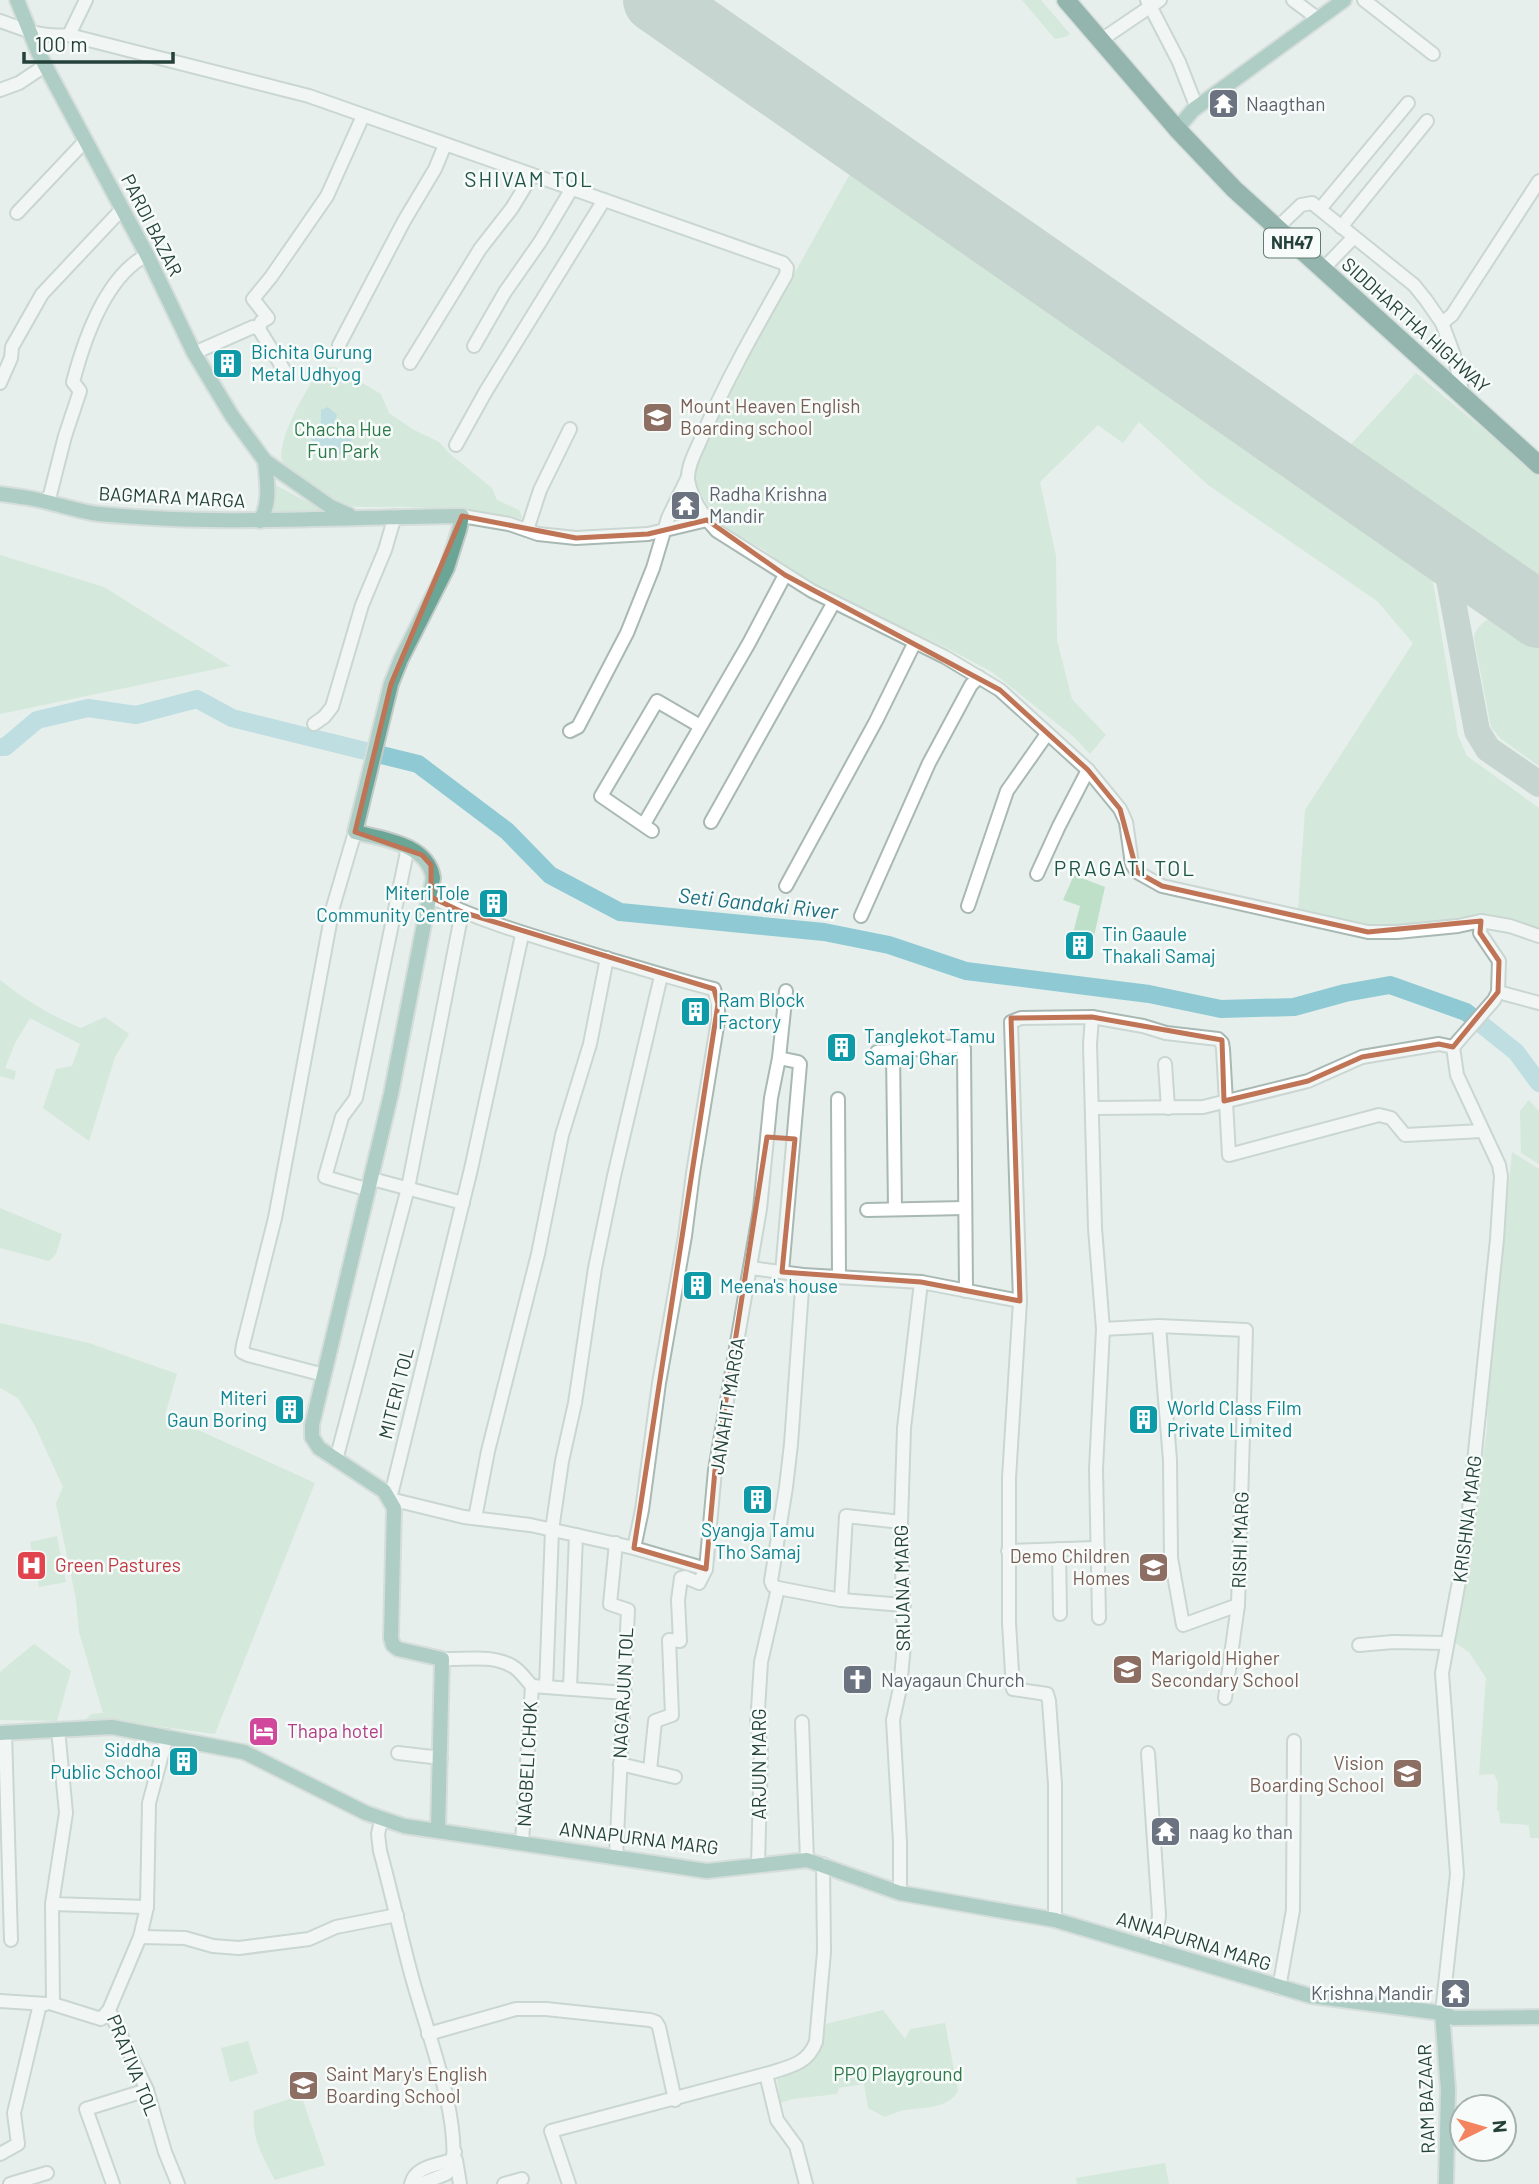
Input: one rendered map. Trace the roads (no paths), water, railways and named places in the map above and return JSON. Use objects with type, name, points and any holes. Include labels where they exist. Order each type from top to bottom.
[{"type":"highway","name":"SIDDHARTHA HIGHWAY","points":[[1066,0],[1177,129],[1234,189],[1539,465]]},
{"type":"main road","name":"PARDI BAZAR","points":[[17,0],[46,65],[147,255],[194,353],[246,438],[265,461],[331,507],[355,516]]},
{"type":"main road","points":[[1177,129],[1197,108],[1344,0]]},
{"type":"main road","points":[[260,521],[266,511],[268,499],[265,461]]},
{"type":"main road","name":"BAGMARA MARGA","points":[[0,494],[106,514],[156,519],[260,521],[355,516],[462,516]]},
{"type":"main road","points":[[390,1499],[384,1492],[319,1448],[312,1437],[312,1425],[370,1185],[433,878],[431,865],[422,855],[355,832],[391,684],[447,568],[462,516]]},
{"type":"main road","name":"MITERI TOL","points":[[390,1499],[394,1518],[391,1642],[398,1649],[442,1659]]},
{"type":"main road","points":[[438,1831],[442,1659]]},
{"type":"main road","name":"ANNAPURNA MARG","points":[[2,1732],[112,1727],[167,1736],[244,1752],[385,1821],[707,1871],[807,1860],[900,1893],[1055,1920],[1311,1996],[1442,2013],[1454,2018],[1539,2017]]},
{"type":"main road","name":"RAM BAZAAR","points":[[1442,2013],[1448,2089],[1446,2184]]},
{"type":"street","points":[[69,35],[86,0]]},
{"type":"street","points":[[1293,0],[1317,18]]},
{"type":"street","points":[[1364,0],[1433,54]]},
{"type":"street","points":[[1101,40],[1153,3],[1197,108]]},
{"type":"street","points":[[0,21],[50,37],[69,35],[284,88],[571,190],[779,260],[787,268],[786,275],[717,401],[691,463],[688,477],[663,531],[653,568],[627,632],[578,727],[570,731]]},
{"type":"street","points":[[0,90],[19,83],[46,65]]},
{"type":"street","points":[[1320,208],[1408,103]]},
{"type":"street","points":[[259,329],[261,323],[268,318],[253,299],[327,196],[363,117]]},
{"type":"street","points":[[1342,227],[1427,121]]},
{"type":"street","points":[[17,213],[86,140]]},
{"type":"street","points":[[339,345],[404,220],[435,170],[444,145]]},
{"type":"street","points":[[410,363],[480,249],[512,208],[531,175]]},
{"type":"street","points":[[1442,323],[1452,315],[1539,181]]},
{"type":"street","points":[[474,346],[505,292],[540,242],[571,190]]},
{"type":"street","points":[[456,445],[486,391],[604,200]]},
{"type":"street","points":[[1276,229],[1301,205],[1312,203],[1414,285],[1442,323],[1454,355],[1463,397]]},
{"type":"street","points":[[0,383],[3,367],[11,358],[12,347],[41,294],[122,209]]},
{"type":"street","points":[[1323,269],[1354,237]]},
{"type":"street","points":[[45,501],[50,495],[65,436],[77,403],[80,391],[73,382],[94,320],[123,274],[135,261],[147,255]]},
{"type":"street","points":[[194,353],[253,327],[259,329],[284,370]]},
{"type":"street","points":[[527,530],[540,490],[570,429]]},
{"type":"street","points":[[688,477],[691,492],[707,520],[718,531],[785,575],[915,642],[1000,690],[1088,770],[1120,809],[1126,822],[1132,864],[1137,872],[1162,886],[1368,932],[1409,931],[1481,921],[1510,926],[1539,936]]},
{"type":"street","points":[[314,724],[324,718],[332,707],[362,606],[396,516]]},
{"type":"street","points":[[462,516],[489,519],[558,537],[576,538],[631,536],[707,520]]},
{"type":"street","points":[[700,726],[657,701],[600,796],[648,828],[700,726],[785,575]]},
{"type":"street","points":[[710,822],[834,601]]},
{"type":"street","points":[[786,886],[876,721],[915,642]]},
{"type":"street","points":[[861,916],[929,763],[971,685],[979,677]]},
{"type":"street","points":[[968,906],[1007,791],[1047,734]]},
{"type":"street","points":[[1037,874],[1088,770]]},
{"type":"street","points":[[324,1375],[242,1352],[275,1218],[333,907],[355,832]]},
{"type":"street","points":[[408,848],[356,1098],[342,1117],[326,1177],[408,1188],[463,1203]]},
{"type":"street","points":[[431,897],[462,912],[522,934],[714,989],[718,1020],[634,1548]]},
{"type":"street","points":[[335,1460],[408,1188],[462,912]]},
{"type":"street","points":[[1092,1108],[1203,1107],[1308,1081],[1362,1057],[1455,1043],[1498,992],[1499,961],[1480,933],[1481,921]]},
{"type":"street","name":"MITERI TOL","points":[[390,1499],[463,1203],[522,934]]},
{"type":"street","points":[[475,1518],[488,1451],[538,1254],[562,1135],[590,1044],[607,958]]},
{"type":"street","points":[[546,1687],[552,1530],[562,1461],[575,1403],[595,1268],[661,976]]},
{"type":"street","name":"JANAHIT MARGA","points":[[706,1569],[715,1470],[760,1209],[771,1098],[779,1058],[786,991]]},
{"type":"street","points":[[1498,992],[1539,1003]]},
{"type":"street","points":[[1092,1017],[1090,1044],[1095,1228],[1103,1329],[1096,1469],[1098,1618]]},
{"type":"street","points":[[1055,1920],[1055,1784],[1051,1709],[1047,1695],[1013,1689],[1008,1551],[1009,1478],[1020,1301],[1011,1075],[1012,1020],[1092,1017],[1166,1033],[1218,1040],[1223,1049],[1229,1155],[1379,1115],[1391,1118],[1405,1135],[1482,1130]]},
{"type":"street","name":"KRISHNA MARG","points":[[1442,2013],[1457,1874],[1442,1673],[1465,1549],[1501,1176],[1499,1165],[1457,1075],[1455,1043]]},
{"type":"street","points":[[877,1052],[961,1046],[964,1048],[966,1291]]},
{"type":"street","points":[[892,1051],[895,1209]]},
{"type":"street","points":[[779,1058],[800,1064],[782,1272]]},
{"type":"street","points":[[1165,1064],[1168,1108]]},
{"type":"street","points":[[838,1099],[839,1277]]},
{"type":"street","points":[[867,1210],[965,1208]]},
{"type":"street","points":[[751,1268],[803,1275],[921,1282],[1020,1301]]},
{"type":"street","name":"ARJUN MARG","points":[[758,1866],[761,1748],[757,1725],[761,1662],[778,1588],[773,1586],[771,1581],[791,1444],[803,1275]]},
{"type":"street","name":"SRIJANA MARG","points":[[900,1893],[893,1720],[903,1656],[901,1522],[904,1428],[921,1282]]},
{"type":"street","name":"RISHI MARG","points":[[1103,1329],[1159,1326],[1246,1330],[1238,1605],[1183,1625],[1171,1558],[1170,1461],[1159,1326]]},
{"type":"street","points":[[390,1499],[475,1518],[615,1543],[706,1569],[699,1583],[681,1578],[678,1600],[680,1641],[669,1639],[672,1716],[655,1721],[650,1770]]},
{"type":"street","points":[[841,1600],[846,1516],[901,1522]]},
{"type":"street","points":[[570,1689],[576,1535]]},
{"type":"street","name":"NAGARJUN TOL","points":[[615,1543],[610,1604],[628,1610],[617,1857]]},
{"type":"street","points":[[1008,1551],[1096,1548]]},
{"type":"street","points":[[1059,1549],[1060,1614]]},
{"type":"street","points":[[778,1588],[841,1600],[904,1605]]},
{"type":"street","points":[[1225,1698],[1238,1605]]},
{"type":"street","points":[[1359,1645],[1393,1642],[1447,1643]]},
{"type":"street","points":[[442,1659],[478,1657],[496,1660],[514,1667],[532,1686],[625,1693]]},
{"type":"street","name":"NAGBELI CHOK","points":[[523,1842],[532,1686]]},
{"type":"street","points":[[802,1722],[807,1860]]},
{"type":"street","points":[[0,2154],[18,2144],[14,2113],[46,2004],[52,1903],[66,1813],[58,1729]]},
{"type":"street","points":[[2,1732],[11,1940]]},
{"type":"street","name":"PRATIVA TOL","points":[[167,1736],[149,1803],[147,1907],[140,1937],[109,2010],[147,2090],[165,2152],[178,2184]]},
{"type":"street","points":[[1279,1988],[1293,1910],[1294,1741]]},
{"type":"street","points":[[398,1753],[441,1758]]},
{"type":"street","points":[[1148,1753],[1159,1915],[1155,1949]]},
{"type":"street","points":[[620,1764],[675,1777]]},
{"type":"street","points":[[385,1821],[380,1825],[378,1834],[444,2091],[460,2184]]},
{"type":"street","points":[[569,2184],[551,2131],[766,2074],[811,2055],[816,2042],[824,1952],[823,1864]]},
{"type":"street","points":[[52,1903],[147,1907]]},
{"type":"street","points":[[140,1937],[185,1938],[239,1948],[309,1939],[336,1927],[397,1915]]},
{"type":"street","points":[[0,2001],[46,2004],[101,2019],[109,2010]]},
{"type":"street","points":[[428,2034],[516,2009],[546,2008],[650,2020],[656,2022],[659,2027],[675,2100]]},
{"type":"street","points":[[766,2074],[776,2120],[796,2146],[806,2184]]},
{"type":"street","points":[[113,2184],[86,2109],[147,2090]]},
{"type":"street","points":[[411,2184],[413,2176],[419,2171],[451,2161],[455,2152]]},
{"type":"street","points":[[420,2184],[452,2169],[455,2152]]},
{"type":"street","points":[[10,2184],[47,2173]]},
{"type":"street","points":[[504,2184],[522,2179]]},
{"type":"water","points":[[328,407],[337,415],[335,421],[339,428],[344,429],[351,438],[350,450],[346,454],[319,456],[312,451],[311,431],[321,422],[321,410]]},
{"type":"waterway","name":"Seti Gandaki River","points":[[0,747],[5,747],[37,720],[88,708],[136,715],[197,699],[232,718],[418,764],[507,831],[550,875],[620,912],[824,932],[889,945],[966,971],[1149,994],[1221,1009],[1294,1007],[1345,993],[1390,985],[1466,1012],[1516,1052],[1539,1083]]},
{"type":"place","name":"Naagthan","points":[[1223,104]]},
{"type":"place","name":"Bichita Gurung Metal Udhyog","points":[[228,363]]},
{"type":"place","name":"Mount Heaven English Boarding school","points":[[657,417]]},
{"type":"place","name":"Radha Krishna Mandir","points":[[686,505]]},
{"type":"place","name":"Miteri Tole Community Centre","points":[[493,904]]},
{"type":"place","name":"Tin Gaaule Thakali Samaj","points":[[1079,945]]},
{"type":"place","name":"Ram Block Factory","points":[[695,1011]]},
{"type":"place","name":"Tanglekot Tamu Samaj Ghar","points":[[841,1047]]},
{"type":"place","name":"Meena's house","points":[[697,1286]]},
{"type":"place","name":"Miteri Gaun Boring","points":[[290,1409]]},
{"type":"place","name":"World Class Film Private Limited","points":[[1144,1419]]},
{"type":"place","name":"Syangja Tamu Tho Samaj","points":[[758,1499]]},
{"type":"place","name":"Green Pastures","points":[[32,1565]]},
{"type":"place","name":"Demo Children Homes","points":[[1153,1567]]},
{"type":"place","name":"Marigold Higher Secondary School","points":[[1128,1669]]},
{"type":"place","name":"Nayagaun Church","points":[[858,1680]]},
{"type":"place","name":"Thapa hotel","points":[[264,1731]]},
{"type":"place","name":"Siddha Public School","points":[[184,1761]]},
{"type":"place","name":"Vision Boarding School","points":[[1407,1774]]},
{"type":"place","name":"naag ko than","points":[[1166,1832]]},
{"type":"place","name":"Krishna Mandir","points":[[1456,1993]]},
{"type":"place","name":"Saint Mary's English Boarding School","points":[[303,2085]]},
{"type":"district","name":"SHIVAM TOL","points":[[529,180]]},
{"type":"district","name":"PRAGATI TOL","points":[[1125,869]]},
{"type":"park label","name":"Chacha Hue Fun Park","points":[[343,440]]},
{"type":"park label","name":"PPO Playground","points":[[898,2074]]}]
